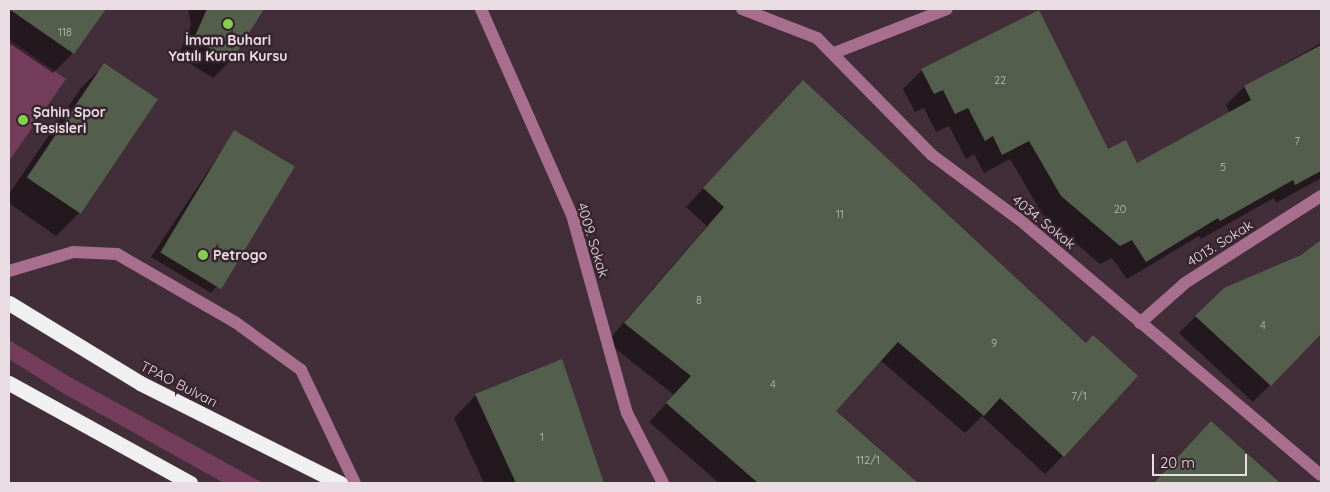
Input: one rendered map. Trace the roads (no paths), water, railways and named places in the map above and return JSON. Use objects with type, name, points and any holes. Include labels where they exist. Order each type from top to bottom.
[{"type":"highway","name":"TPAO Bulvarı","points":[[9,303],[140,383],[340,483]]},
{"type":"highway","points":[[9,383],[190,483]]},
{"type":"street","name":"4009. Sokak","points":[[480,9],[572,215],[627,413],[663,483]]},
{"type":"street","name":"4034. Sokak","points":[[742,9],[816,38],[834,53],[932,155],[1020,220],[1321,475]]},
{"type":"street","points":[[834,53],[947,9]]},
{"type":"street","name":"4013. Sokak","points":[[1140,323],[1185,283],[1321,196]]},
{"type":"street","points":[[9,271],[73,252],[117,254],[236,322],[301,370],[355,483]]},
{"type":"place","name":"İmam Buhari Yatılı Kuran Kursu","points":[[228,24]]},
{"type":"place","name":"Şahin Spor Tesisleri","points":[[23,120]]},
{"type":"place","name":"Petrogo","points":[[203,255]]}]
